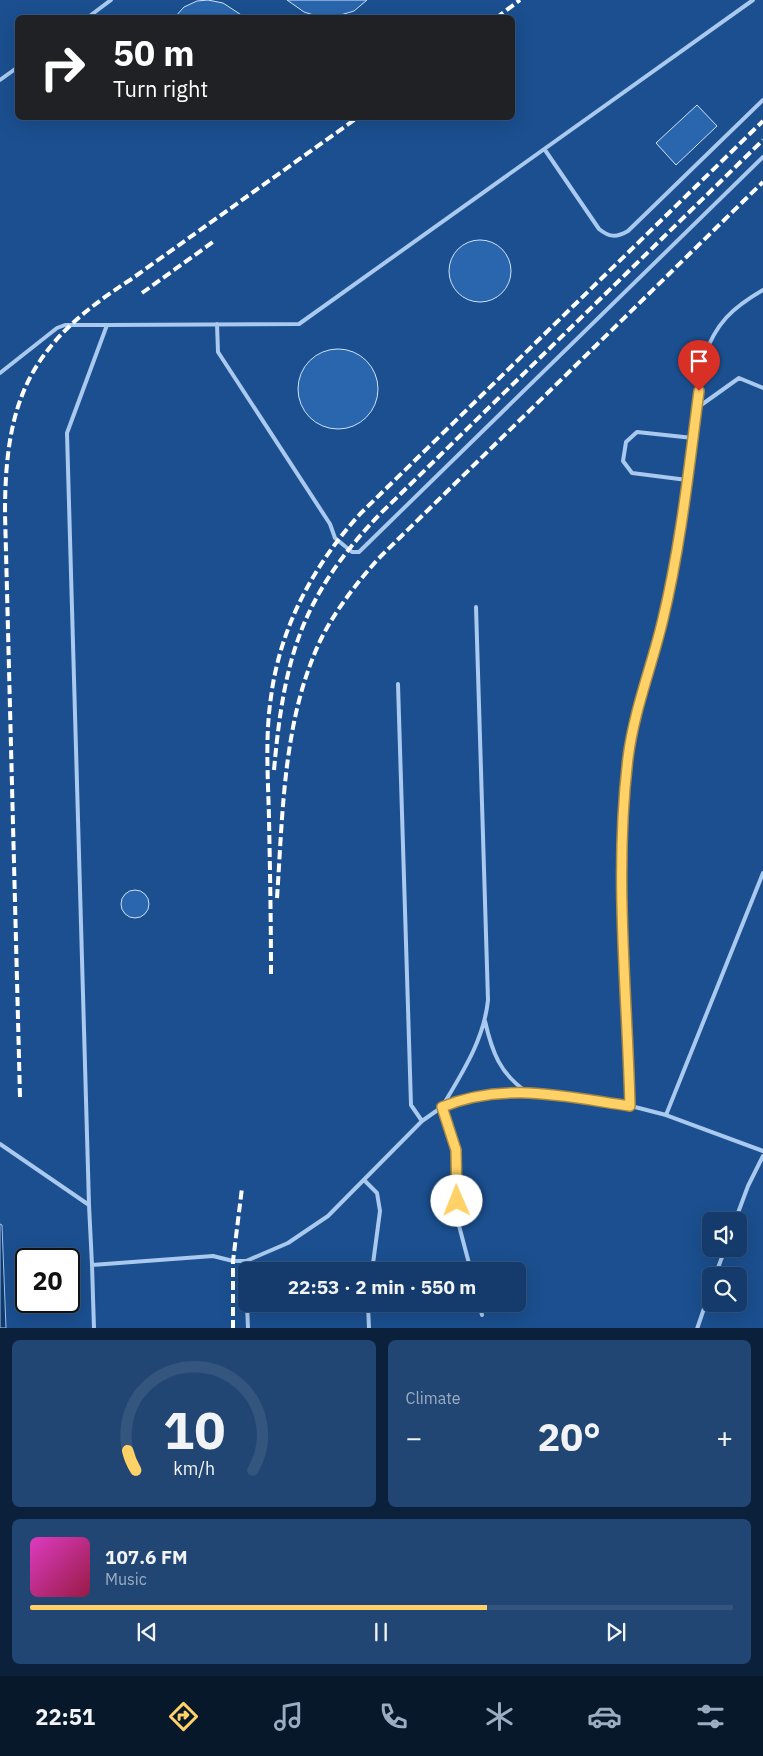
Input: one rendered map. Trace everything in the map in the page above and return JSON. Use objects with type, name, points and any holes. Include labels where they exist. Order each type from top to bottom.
[{"type":"lane","points":[[91,15],[111,0]]},
{"type":"lane","points":[[0,373],[57,328],[65,325],[299,324],[753,0]]},
{"type":"lane","points":[[0,80],[15,70]]},
{"type":"lane","points":[[545,150],[599,228],[606,235],[620,236],[628,231],[763,100]]},
{"type":"lane","points":[[218,324],[218,352],[330,524],[335,538],[352,552],[359,552],[763,157]]},
{"type":"lane","points":[[630,1106],[621,840],[627,767],[636,713],[663,622],[671,585],[704,357],[719,323],[734,308],[763,290]]},
{"type":"lane","points":[[94,1328],[67,433],[107,325]]},
{"type":"lane","points":[[697,408],[739,378],[763,388]]},
{"type":"lane","points":[[687,480],[632,473],[623,461],[626,442],[637,432],[693,438]]},
{"type":"lane","points":[[469,1262],[457,1218],[456,1150],[442,1107],[469,1061],[485,1021],[488,1000],[476,607]]},
{"type":"lane","points":[[398,684],[411,1104],[422,1121]]},
{"type":"lane","points":[[666,1115],[763,873]]},
{"type":"lane","points":[[485,1021],[492,1050],[502,1068],[514,1084],[527,1092]]},
{"type":"lane","points":[[92,1265],[213,1256],[233,1261],[246,1261],[288,1243],[328,1216],[422,1121],[442,1107],[484,1094],[527,1092],[630,1106],[666,1115],[763,1151]]},
{"type":"lane","points":[[0,1144],[89,1205]]},
{"type":"lane","points":[[738,1212],[748,1186],[763,1156]]},
{"type":"lane","points":[[364,1180],[376,1193],[380,1210],[373,1262]]},
{"type":"lane","points":[[247,1312],[248,1328]]},
{"type":"lane","points":[[368,1312],[369,1328]]},
{"type":"lane","points":[[697,1328],[703,1312]]},
{"type":"water","points":[[0,1224],[2,1225],[6,1328],[0,1328]]},
{"type":"building","points":[[208,0],[223,3],[241,15],[177,15],[184,7],[197,1]]},
{"type":"building","points":[[287,0],[367,0],[354,11],[340,15],[314,15],[304,12]]},
{"type":"building","points":[[697,105],[717,126],[676,165],[656,143]]},
{"type":"building","points":[[474,240],[486,240],[502,249],[509,259],[511,271],[509,283],[502,293],[486,302],[474,302],[463,297],[454,288],[449,277],[449,265],[454,254],[463,245]]},
{"type":"building","points":[[330,349],[346,349],[367,360],[378,381],[378,397],[367,418],[346,429],[330,429],[316,423],[304,411],[298,397],[298,381],[304,367],[316,355]]},
{"type":"building","points":[[135,890],[145,894],[149,904],[145,914],[135,918],[125,914],[121,904],[125,894]]},
{"type":"railway","points":[[500,15],[520,0]]},
{"type":"railway","points":[[20,1097],[5,513],[6,472],[11,436],[19,404],[31,376],[47,351],[69,327],[96,303],[354,120]]},
{"type":"railway","points":[[271,974],[267,758],[269,712],[282,646],[291,621],[314,575],[328,553],[361,513],[763,121]]},
{"type":"railway","points":[[274,770],[284,694],[291,661],[301,631],[315,601],[332,572],[354,543],[381,513],[763,140]]},
{"type":"railway","points":[[277,898],[287,765],[299,699],[322,637],[341,606],[378,559],[763,182]]},
{"type":"railway","points":[[142,293],[213,242]]},
{"type":"railway","points":[[233,1328],[233,1261],[242,1188]]},
{"type":"route","points":[[457,1201],[456,1150],[442,1107],[462,1099],[504,1092],[527,1092],[630,1106],[621,840],[628,758],[636,713],[663,622],[671,585],[699,391]]}]
